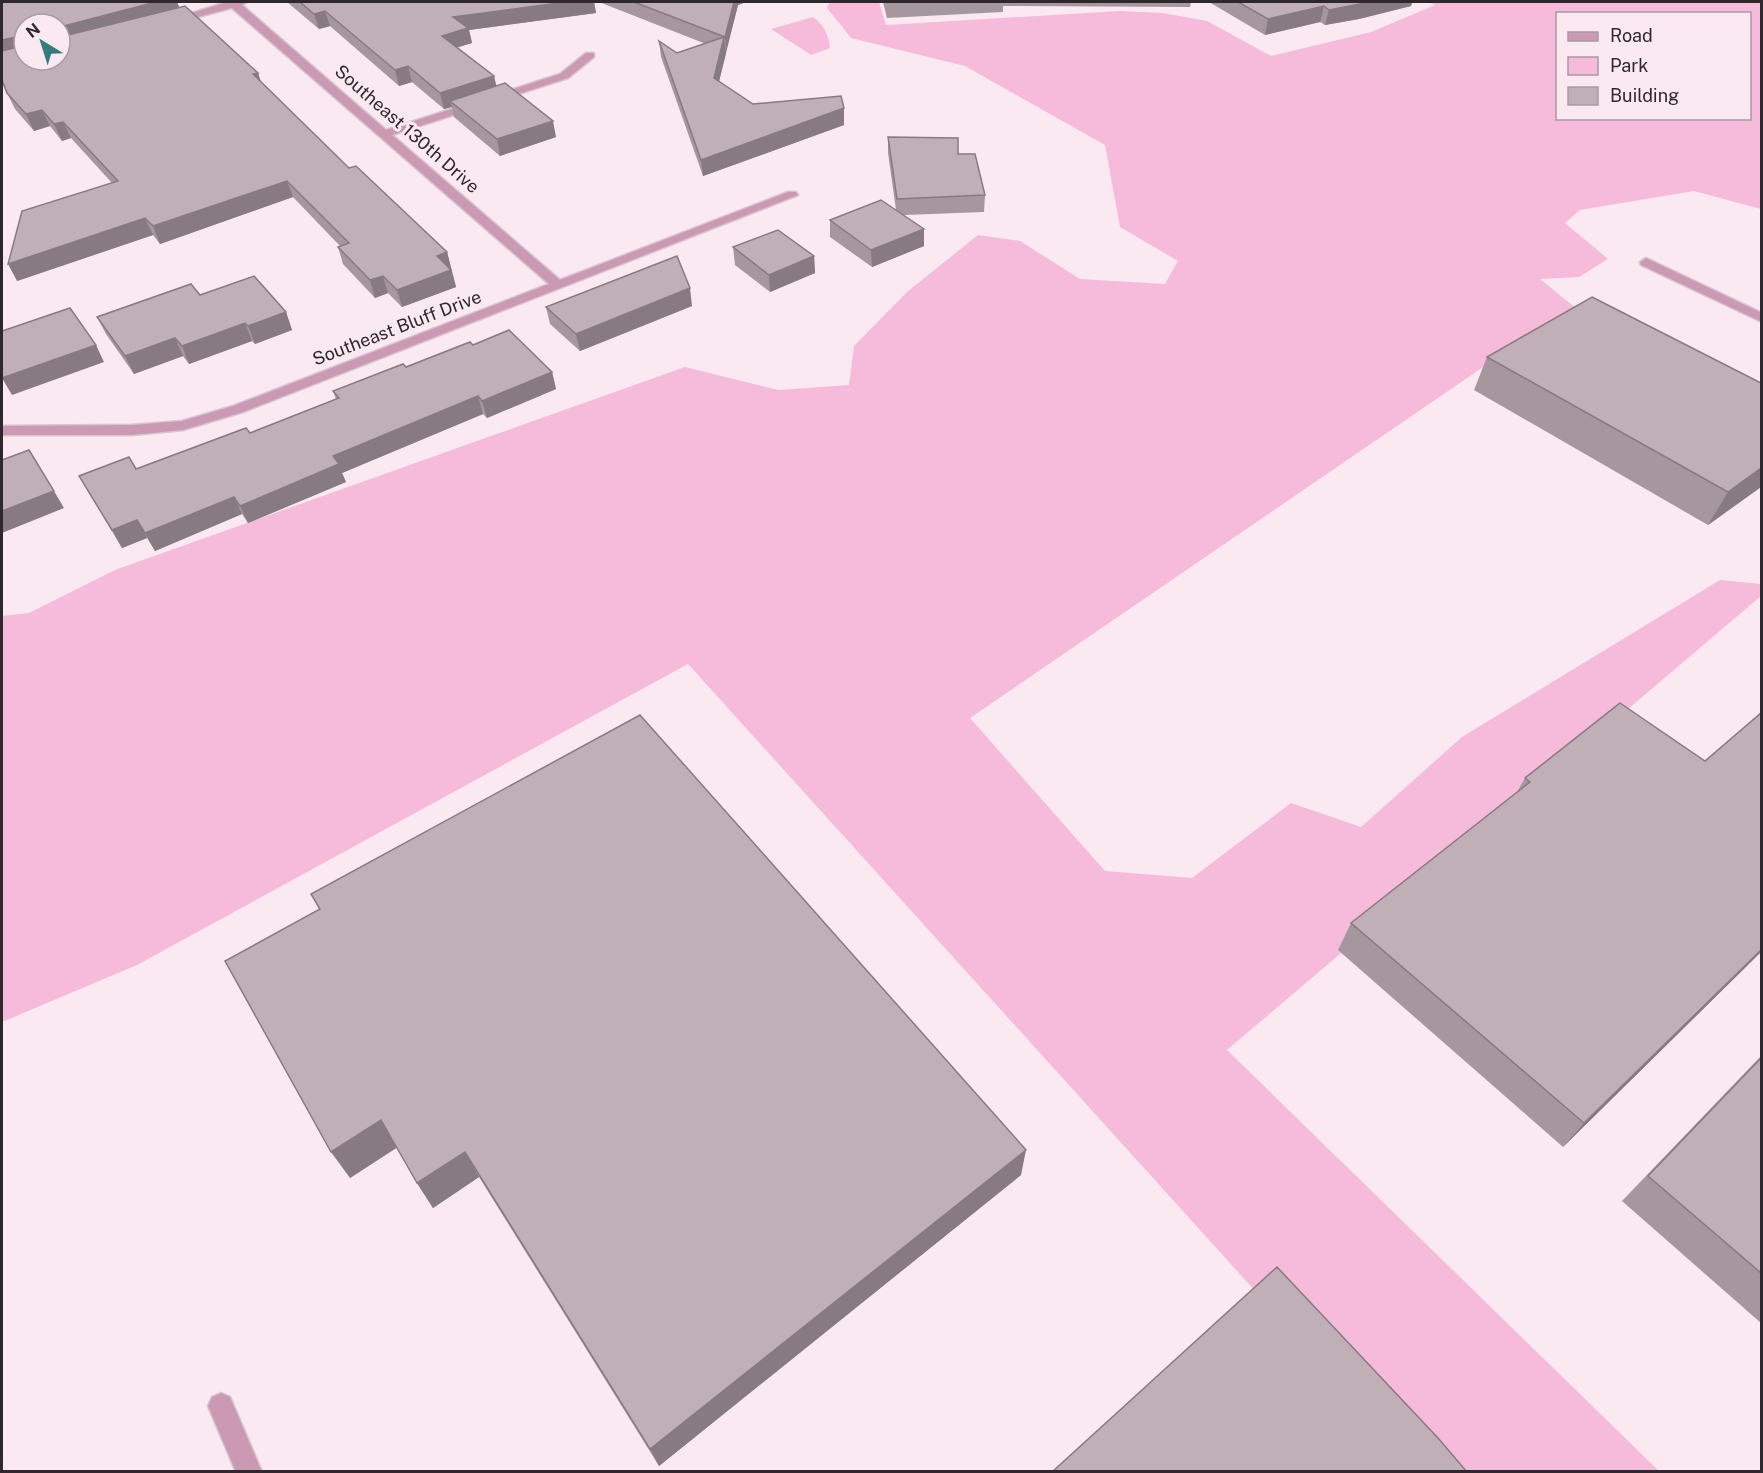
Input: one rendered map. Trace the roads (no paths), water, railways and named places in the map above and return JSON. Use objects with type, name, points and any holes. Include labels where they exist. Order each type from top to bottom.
[{"type":"street","points":[[154,25],[236,2]]},
{"type":"street","name":"Southeast 130th Drive","points":[[236,2],[558,285]]},
{"type":"street","points":[[385,134],[564,76],[590,55]]},
{"type":"street","name":"Southeast Bluff Drive","points":[[2,431],[132,430],[183,425],[238,410],[792,195]]},
{"type":"street","points":[[1646,262],[1761,318]]},
{"type":"street","points":[[221,1406],[249,1472]]}]
